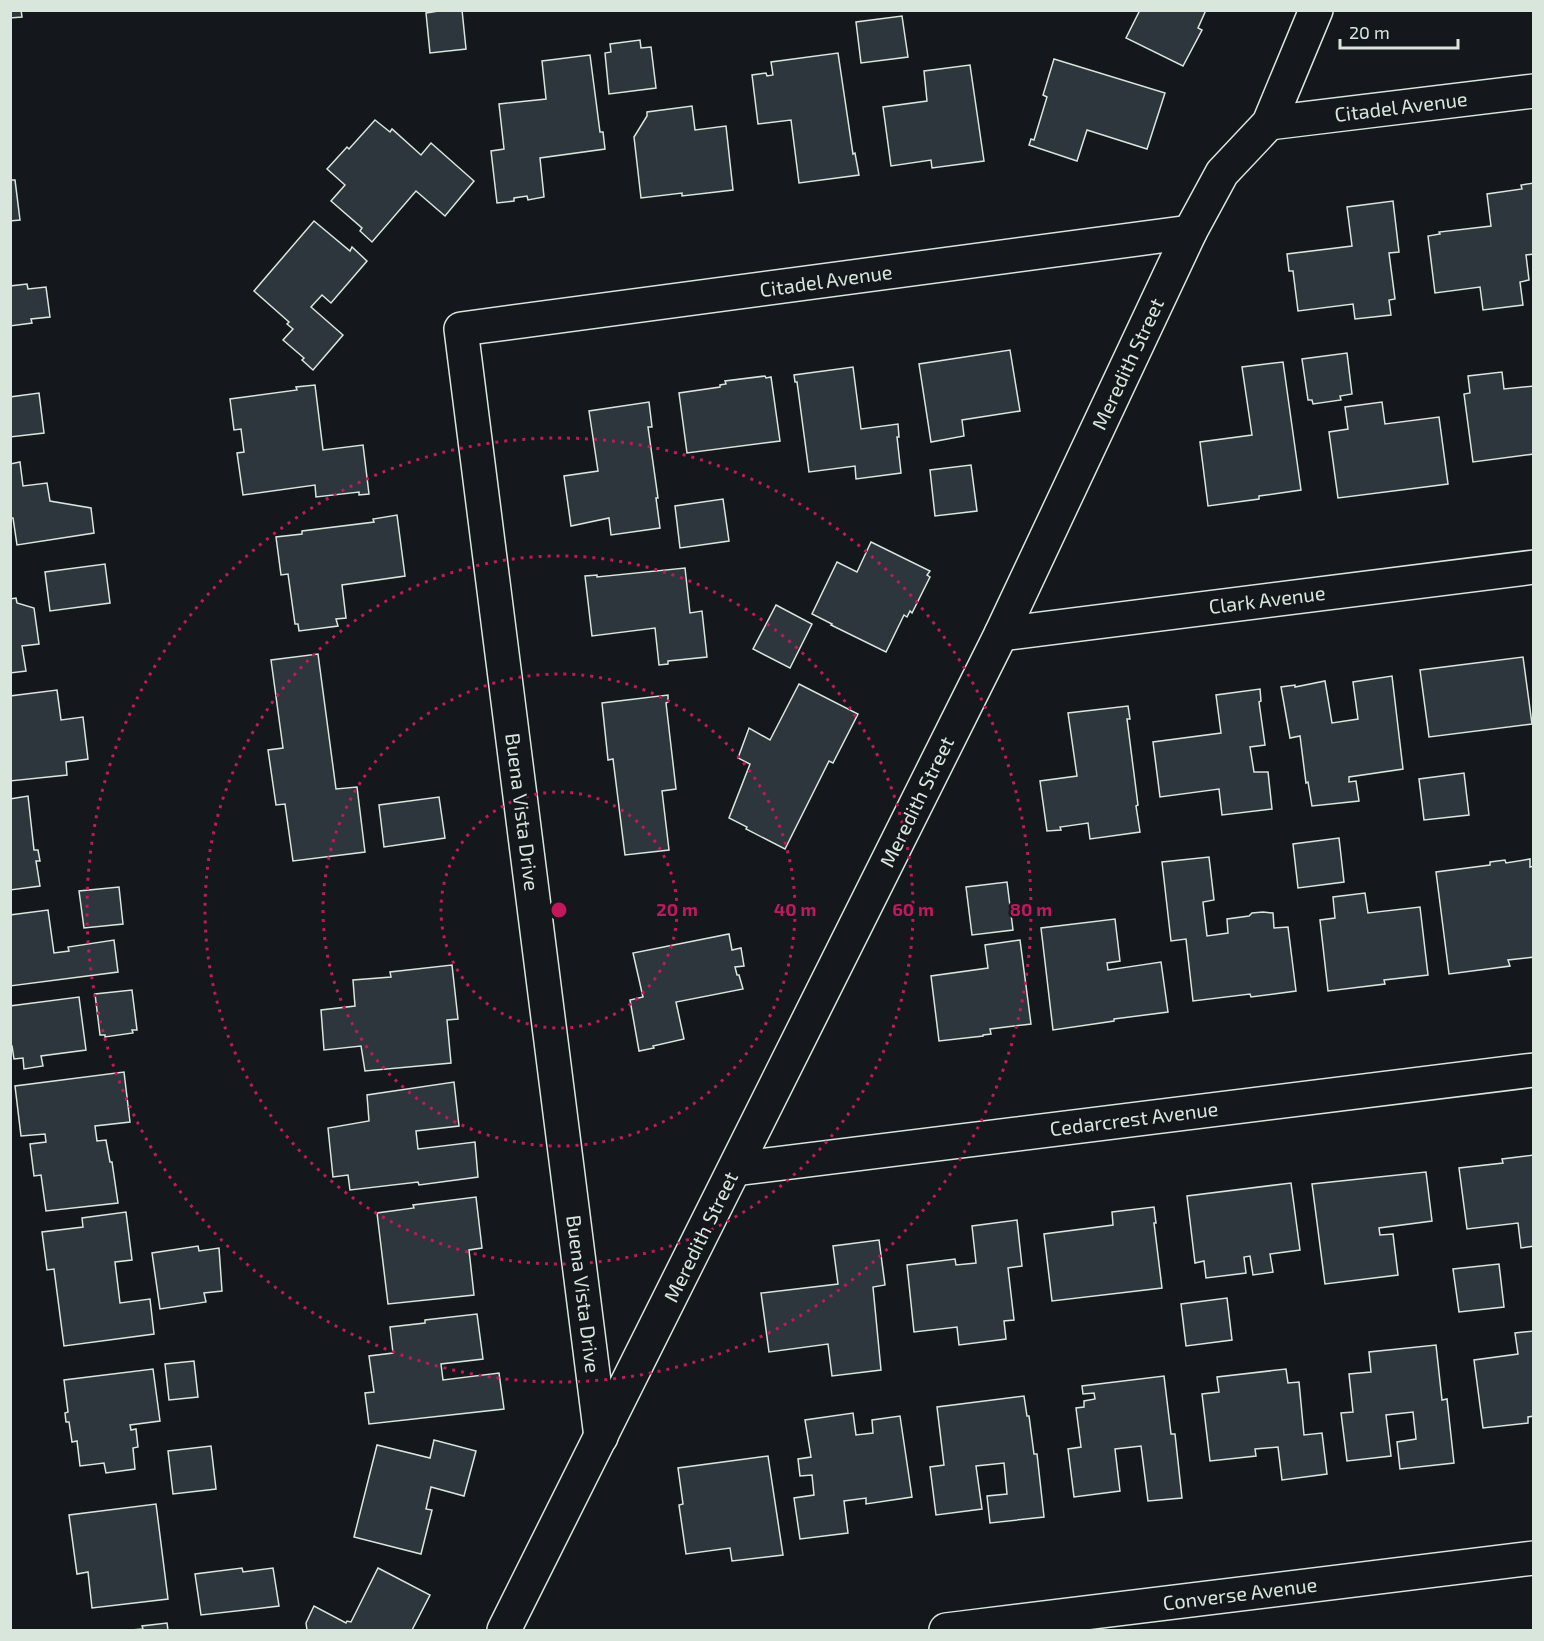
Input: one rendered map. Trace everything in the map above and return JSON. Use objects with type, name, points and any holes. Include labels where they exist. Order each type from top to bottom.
[{"type":"street","name":"Meredith Street","points":[[504,1630],[1000,634],[1190,232],[1222,174],[1269,123],[1316,10]]},
{"type":"street","name":"Citadel Avenue","points":[[1269,123],[1533,91]]},
{"type":"street","name":"Citadel Avenue","points":[[461,329],[1190,232]]},
{"type":"street","name":"Buena Vista Drive","points":[[461,329],[601,1437]]},
{"type":"street","name":"Clark Avenue","points":[[1000,634],[1533,567]]},
{"type":"street","name":"Cedarcrest Avenue","points":[[735,1169],[1533,1070]]},
{"type":"street","name":"Converse Avenue","points":[[946,1630],[1533,1558]]},
{"type":"building","points":[[10,10],[21,10],[22,17],[10,18]]},
{"type":"building","points":[[462,10],[466,49],[430,53],[426,13]]},
{"type":"building","points":[[1140,10],[1206,10],[1198,28],[1202,30],[1183,66],[1126,38]]},
{"type":"building","points":[[902,16],[908,57],[861,63],[856,22]]},
{"type":"building","points":[[640,40],[641,48],[651,47],[656,88],[609,94],[605,53],[611,52],[610,44]]},
{"type":"building","points":[[838,53],[853,154],[855,153],[859,175],[799,183],[791,120],[758,124],[752,75],[766,73],[767,76],[773,75],[771,62]]},
{"type":"building","points":[[590,55],[600,132],[603,132],[605,149],[540,158],[544,197],[528,200],[527,196],[514,198],[514,201],[497,203],[491,151],[504,149],[499,104],[546,99],[542,61]]},
{"type":"building","points":[[1054,59],[1165,93],[1147,149],[1087,130],[1077,161],[1029,145],[1031,139],[1034,140],[1047,97],[1043,95]]},
{"type":"building","points":[[970,65],[984,161],[932,168],[931,160],[891,166],[883,107],[927,101],[924,71]]},
{"type":"building","points":[[692,106],[695,130],[726,126],[733,190],[641,198],[634,137],[647,116],[647,112]]},
{"type":"building","points":[[375,120],[390,132],[392,129],[421,155],[431,143],[474,181],[445,216],[416,191],[372,242],[360,231],[362,228],[331,201],[345,185],[327,169]]},
{"type":"building","points":[[10,180],[15,180],[20,220],[10,221]]},
{"type":"building","points":[[1534,183],[1534,254],[1526,255],[1529,280],[1520,282],[1523,305],[1483,310],[1480,287],[1435,293],[1428,236],[1440,234],[1439,232],[1491,226],[1487,194],[1522,189],[1521,185]]},
{"type":"building","points":[[1393,201],[1399,252],[1389,253],[1395,299],[1389,300],[1391,315],[1355,319],[1353,304],[1298,311],[1293,271],[1289,271],[1287,254],[1352,246],[1347,207]]},
{"type":"building","points":[[314,221],[350,251],[352,247],[367,261],[331,303],[322,295],[311,307],[343,335],[313,370],[302,360],[304,358],[283,340],[293,329],[287,324],[289,322],[254,291]]},
{"type":"building","points":[[27,284],[28,289],[46,287],[50,317],[31,319],[32,323],[10,326],[10,286]]},
{"type":"building","points":[[1010,350],[1020,411],[962,420],[964,436],[931,442],[919,364]]},
{"type":"building","points":[[1347,353],[1352,394],[1340,396],[1341,400],[1313,404],[1312,400],[1308,400],[1302,359]]},
{"type":"building","points":[[1283,362],[1301,490],[1208,506],[1200,442],[1252,435],[1242,367]]},
{"type":"building","points":[[853,367],[861,429],[898,424],[901,473],[856,479],[855,466],[809,472],[797,382],[795,382],[794,375]]},
{"type":"building","points":[[1502,372],[1504,389],[1534,386],[1534,454],[1473,462],[1464,394],[1470,393],[1468,376]]},
{"type":"building","points":[[765,376],[766,378],[771,377],[780,441],[687,453],[679,393],[720,387],[726,384],[725,381]]},
{"type":"building","points":[[315,385],[323,450],[363,445],[369,494],[359,495],[359,492],[316,497],[315,485],[243,495],[237,453],[244,452],[241,429],[234,430],[230,399],[297,390],[296,387]]},
{"type":"building","points":[[39,393],[44,433],[10,437],[10,397]]},
{"type":"building","points":[[649,402],[652,427],[648,427],[660,528],[611,535],[609,518],[571,526],[564,476],[598,471],[589,411]]},
{"type":"building","points":[[1382,402],[1385,424],[1439,417],[1448,484],[1338,498],[1329,432],[1348,429],[1345,407]]},
{"type":"building","points":[[20,462],[23,486],[47,483],[50,501],[91,508],[94,533],[17,545],[13,518],[10,518],[10,464]]},
{"type":"building","points":[[971,465],[977,511],[935,516],[930,470]]},
{"type":"building","points":[[723,499],[729,541],[680,548],[675,506]]},
{"type":"building","points":[[397,515],[405,576],[342,585],[346,618],[336,619],[338,626],[299,631],[298,624],[295,624],[288,574],[281,575],[276,537],[302,534],[302,531],[374,522],[373,519]]},
{"type":"building","points":[[871,542],[930,571],[927,575],[930,577],[912,613],[910,611],[907,617],[904,615],[886,652],[812,614],[837,562],[857,572]]},
{"type":"building","points":[[105,564],[110,603],[50,611],[45,572]]},
{"type":"building","points":[[685,568],[690,613],[702,611],[707,657],[668,661],[668,664],[659,665],[655,628],[592,636],[585,576],[597,575],[597,577]]},
{"type":"building","points":[[16,598],[17,603],[34,608],[39,644],[22,646],[26,671],[10,673],[10,599]]},
{"type":"building","points":[[776,605],[812,624],[790,668],[753,649]]},
{"type":"building","points":[[318,654],[336,789],[357,787],[365,852],[293,861],[285,804],[276,805],[268,750],[283,748],[271,660]]},
{"type":"building","points":[[1523,657],[1532,724],[1429,737],[1420,670]]},
{"type":"building","points":[[1392,676],[1403,769],[1349,777],[1349,782],[1356,781],[1359,801],[1312,806],[1308,782],[1306,783],[1300,736],[1290,738],[1281,687],[1295,685],[1295,687],[1325,681],[1332,723],[1358,719],[1353,682]]},
{"type":"building","points":[[799,684],[858,714],[833,763],[829,761],[785,849],[729,818],[750,764],[738,758],[749,728],[770,740]]},
{"type":"building","points":[[1260,689],[1261,701],[1259,702],[1265,745],[1250,747],[1254,772],[1268,772],[1272,809],[1222,815],[1219,789],[1160,797],[1153,742],[1221,733],[1216,695]]},
{"type":"building","points":[[57,690],[61,720],[83,717],[88,759],[66,762],[67,775],[10,781],[10,696]]},
{"type":"building","points":[[668,695],[666,703],[676,789],[662,791],[669,850],[625,855],[613,759],[608,760],[602,703]]},
{"type":"building","points":[[1128,706],[1130,719],[1127,719],[1140,832],[1090,839],[1088,823],[1047,831],[1040,781],[1077,776],[1068,713]]},
{"type":"building","points":[[1464,773],[1469,815],[1424,820],[1419,779]]},
{"type":"building","points":[[28,796],[34,850],[38,850],[40,861],[36,861],[40,886],[10,890],[10,799]]},
{"type":"building","points":[[439,797],[445,838],[384,847],[379,805]]},
{"type":"building","points":[[1339,838],[1344,882],[1298,888],[1293,844]]},
{"type":"building","points":[[1209,857],[1214,900],[1203,902],[1207,936],[1228,933],[1227,919],[1249,916],[1252,913],[1273,913],[1274,928],[1288,927],[1296,991],[1193,1001],[1186,939],[1171,941],[1162,862]]},
{"type":"building","points":[[1530,859],[1530,867],[1534,866],[1534,957],[1508,960],[1510,966],[1449,974],[1436,872],[1490,865],[1490,862],[1505,860],[1506,863]]},
{"type":"building","points":[[1007,882],[1013,930],[972,935],[966,887]]},
{"type":"building","points":[[119,887],[123,924],[84,928],[79,891]]},
{"type":"building","points":[[1365,893],[1368,913],[1420,907],[1428,975],[1384,980],[1385,984],[1328,991],[1320,920],[1335,918],[1333,897]]},
{"type":"building","points":[[48,910],[54,953],[69,951],[68,947],[114,940],[118,972],[10,986],[10,915]]},
{"type":"building","points":[[1115,919],[1120,961],[1107,963],[1108,970],[1161,962],[1168,1012],[1053,1030],[1041,928]]},
{"type":"building","points":[[729,934],[732,950],[741,948],[744,966],[735,967],[743,989],[676,1002],[684,1039],[639,1051],[630,1000],[643,997],[633,953]]},
{"type":"building","points":[[1020,940],[1031,1024],[990,1029],[991,1034],[983,1036],[939,1041],[931,976],[988,968],[985,945]]},
{"type":"building","points":[[452,965],[458,1019],[447,1020],[451,1063],[365,1071],[361,1046],[324,1050],[321,1010],[355,1006],[353,980],[391,977],[390,972]]},
{"type":"building","points":[[132,990],[137,1030],[132,1030],[133,1033],[105,1037],[105,1035],[100,1035],[95,994]]},
{"type":"building","points":[[79,997],[86,1050],[41,1056],[43,1066],[24,1069],[23,1058],[14,1059],[12,1046],[10,1046],[10,1006]]},
{"type":"building","points":[[124,1072],[130,1122],[95,1126],[97,1141],[106,1140],[118,1203],[46,1211],[41,1175],[34,1176],[30,1144],[46,1142],[45,1134],[21,1136],[15,1086]]},
{"type":"building","points":[[454,1082],[459,1126],[416,1131],[418,1149],[475,1142],[478,1177],[419,1185],[418,1182],[350,1190],[348,1175],[333,1177],[328,1128],[369,1121],[367,1095]]},
{"type":"building","points":[[1534,1155],[1534,1246],[1521,1248],[1518,1223],[1467,1229],[1459,1168],[1503,1163],[1502,1159]]},
{"type":"building","points":[[1426,1172],[1432,1221],[1379,1228],[1380,1235],[1393,1234],[1398,1275],[1325,1284],[1312,1184]]},
{"type":"building","points":[[1291,1183],[1300,1250],[1270,1254],[1273,1272],[1253,1275],[1250,1256],[1244,1257],[1246,1273],[1206,1278],[1204,1261],[1195,1263],[1187,1196]]},
{"type":"building","points":[[476,1197],[482,1248],[469,1250],[474,1295],[388,1304],[377,1213],[414,1208],[413,1205]]},
{"type":"building","points":[[1154,1207],[1162,1288],[1052,1301],[1044,1234],[1113,1225],[1112,1212]]},
{"type":"building","points":[[126,1212],[132,1260],[115,1262],[120,1303],[150,1299],[154,1334],[64,1346],[54,1269],[47,1270],[42,1232],[83,1227],[82,1218]]},
{"type":"building","points":[[1017,1220],[1022,1266],[1008,1268],[1014,1320],[1004,1321],[1006,1339],[959,1345],[957,1327],[914,1332],[907,1265],[955,1259],[956,1265],[976,1263],[972,1226]]},
{"type":"building","points":[[879,1240],[885,1285],[873,1287],[881,1370],[832,1376],[828,1344],[769,1352],[761,1293],[838,1284],[833,1246]]},
{"type":"building","points":[[198,1246],[199,1251],[219,1248],[222,1291],[204,1293],[206,1302],[160,1309],[152,1253]]},
{"type":"building","points":[[1499,1264],[1504,1307],[1459,1312],[1453,1269]]},
{"type":"building","points":[[1227,1298],[1232,1340],[1186,1346],[1181,1304]]},
{"type":"building","points":[[477,1314],[483,1359],[441,1364],[443,1380],[499,1373],[504,1409],[369,1424],[365,1393],[374,1392],[369,1356],[393,1353],[390,1327]]},
{"type":"building","points":[[1534,1331],[1534,1416],[1528,1417],[1528,1423],[1483,1428],[1474,1360],[1518,1354],[1515,1333]]},
{"type":"building","points":[[1436,1345],[1442,1400],[1447,1399],[1454,1463],[1400,1469],[1397,1442],[1416,1439],[1413,1412],[1386,1415],[1391,1456],[1347,1461],[1341,1413],[1353,1412],[1349,1374],[1371,1372],[1369,1352]]},
{"type":"building","points":[[194,1361],[198,1397],[169,1400],[165,1364]]},
{"type":"building","points":[[153,1369],[160,1421],[130,1425],[131,1430],[136,1429],[138,1447],[133,1448],[135,1469],[106,1473],[104,1463],[80,1466],[77,1441],[72,1442],[69,1422],[66,1422],[65,1413],[68,1412],[64,1380]]},
{"type":"building","points":[[1286,1369],[1288,1383],[1299,1382],[1304,1435],[1322,1433],[1327,1474],[1282,1480],[1278,1447],[1255,1449],[1256,1456],[1210,1461],[1202,1394],[1219,1392],[1217,1377]]},
{"type":"building","points":[[1164,1376],[1171,1434],[1175,1434],[1182,1498],[1148,1501],[1141,1446],[1115,1449],[1120,1491],[1074,1497],[1068,1449],[1081,1447],[1076,1408],[1084,1407],[1084,1401],[1095,1399],[1094,1393],[1083,1394],[1082,1386]]},
{"type":"building","points":[[1024,1396],[1034,1454],[1037,1454],[1044,1517],[990,1523],[987,1496],[1007,1494],[1004,1463],[976,1466],[982,1509],[936,1515],[930,1467],[944,1465],[937,1407]]},
{"type":"building","points":[[853,1413],[856,1435],[873,1433],[872,1420],[900,1416],[912,1497],[866,1504],[866,1498],[844,1501],[848,1533],[800,1539],[794,1498],[814,1495],[812,1475],[800,1476],[798,1459],[811,1457],[805,1420]]},
{"type":"building","points":[[434,1440],[476,1451],[464,1496],[431,1487],[426,1509],[432,1510],[421,1554],[354,1537],[377,1445],[430,1458]]},
{"type":"building","points":[[211,1446],[216,1489],[173,1494],[168,1451]]},
{"type":"building","points":[[768,1456],[783,1555],[732,1561],[730,1548],[686,1554],[679,1505],[683,1504],[678,1468]]},
{"type":"building","points":[[156,1504],[168,1599],[92,1608],[88,1572],[77,1574],[69,1515]]},
{"type":"building","points":[[242,1568],[243,1572],[273,1568],[279,1606],[201,1615],[195,1574]]},
{"type":"building","points":[[378,1568],[430,1595],[412,1630],[307,1630],[306,1623],[314,1606],[346,1623],[351,1622]]},
{"type":"building","points":[[167,1623],[168,1630],[131,1630],[143,1629],[142,1626]]}]
